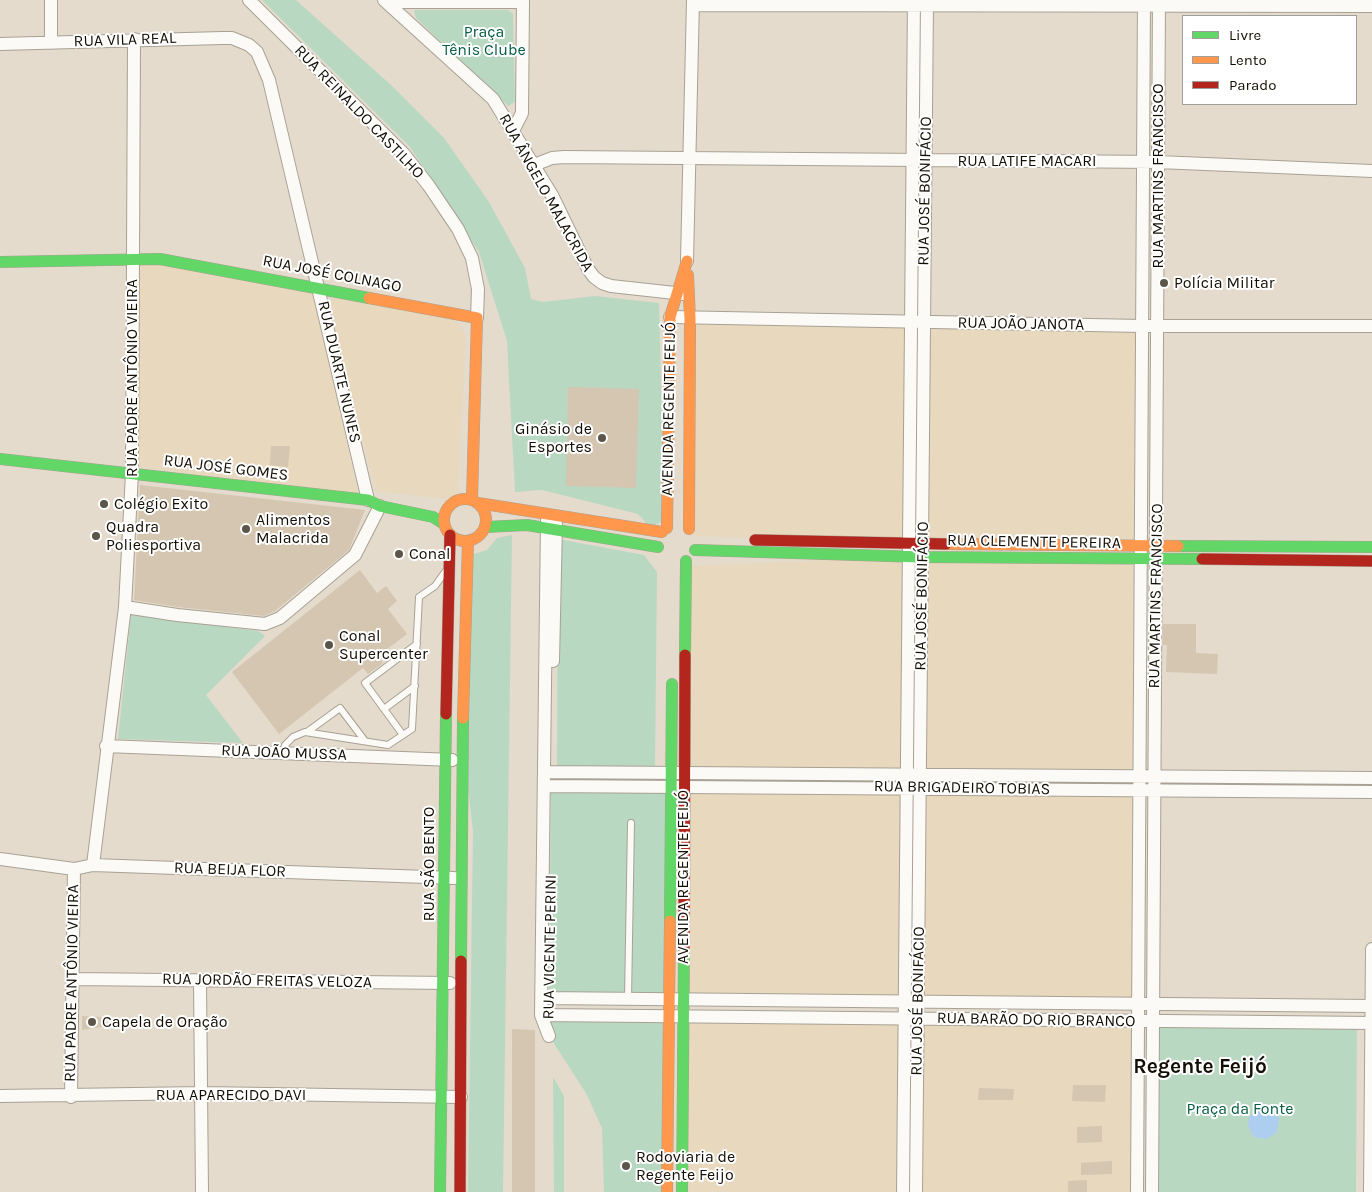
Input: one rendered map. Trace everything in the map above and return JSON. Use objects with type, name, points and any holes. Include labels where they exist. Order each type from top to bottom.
[{"type":"street","points":[[51,0],[51,42]]},
{"type":"street","name":"RUA REINALDO CASTILHO","points":[[249,0],[404,154],[429,186],[458,229],[472,258],[478,289],[477,318]]},
{"type":"street","points":[[385,1],[523,1],[522,113],[513,131]]},
{"type":"street","name":"RUA ÂNGELO MALACRIDA","points":[[385,1],[489,95],[534,165],[567,224],[588,269],[594,277],[602,283],[611,286],[684,294]]},
{"type":"street","name":"RUA JOSÉ BONIFÁCIO","points":[[914,2],[911,321],[916,557],[911,1018],[916,1192]]},
{"type":"street","name":"RUA JOSÉ BONIFÁCIO","points":[[916,544],[924,322],[927,2]]},
{"type":"street","name":"RUA MARTINS FRANCISCO","points":[[1137,1192],[1144,2]]},
{"type":"street","points":[[693,3],[1159,2],[1372,6]]},
{"type":"street","name":"RUA MARTINS FRANCISCO","points":[[1152,1192],[1159,2]]},
{"type":"street","name":"AVENIDA REGENTE FEIJÓ","points":[[693,3],[687,261],[684,294],[690,318],[690,433],[694,540]]},
{"type":"street","name":"RUA VILA REAL","points":[[0,44],[134,39],[232,38],[249,45]]},
{"type":"street","name":"RUA PADRE ANTÔNIO VIEIRA","points":[[93,865],[106,746],[125,607],[132,473],[134,39]]},
{"type":"street","name":"RUA DUARTE NUNES","points":[[249,45],[262,60],[269,80],[374,503]]},
{"type":"street","name":"RUA LATIFE MACARI","points":[[534,165],[552,158],[564,157],[1158,162],[1372,171]]},
{"type":"street","name":"RUA JOSÉ COLNAGO","points":[[0,262],[133,258],[170,260],[319,286],[477,318]]},
{"type":"street","name":"AVENIDA REGENTE FEIJÓ","points":[[658,547],[664,530],[670,433],[670,317],[684,294]]},
{"type":"street","name":"RUA JOÃO JANOTA","points":[[670,317],[1142,326],[1372,326]]},
{"type":"street","points":[[477,318],[475,502],[485,514],[485,527],[479,536],[468,541],[455,539],[450,535],[444,524],[445,514],[452,503],[465,499],[475,502],[552,515],[664,530],[681,525],[694,540],[681,562],[673,619]]},
{"type":"street","points":[[670,433],[690,433]]},
{"type":"street","name":"RUA JOSÉ GOMES","points":[[0,459],[132,473],[374,503],[422,513],[444,524]]},
{"type":"street","points":[[125,607],[177,615],[265,624],[280,618],[355,555],[374,503]]},
{"type":"street","name":"RUA VICENTE PERINI","points":[[545,1015],[552,515]]},
{"type":"street","points":[[485,527],[527,525],[658,547],[664,558]]},
{"type":"street","name":"RUA SÃO BENTO","points":[[440,1192],[443,1096],[445,760],[450,535]]},
{"type":"street","name":"RUA CLEMENTE PEREIRA","points":[[694,540],[916,544],[1372,547]]},
{"type":"street","name":"RUA CLEMENTE PEREIRA","points":[[694,540],[916,557],[1372,561]]},
{"type":"street","name":"RUA SÃO BENTO","points":[[460,1192],[462,761],[468,541]]},
{"type":"street","name":"AVENIDA REGENTE FEIJÓ","points":[[678,773],[684,701],[685,638],[681,562]]},
{"type":"street","points":[[673,637],[685,638]]},
{"type":"street","name":"AVENIDA REGENTE FEIJÓ","points":[[672,673],[672,700],[678,773],[683,1000],[682,1192]]},
{"type":"street","points":[[672,700],[684,701]]},
{"type":"street","points":[[1139,701],[1155,701]]},
{"type":"street","name":"RUA JOÃO MUSSA","points":[[106,746],[462,761]]},
{"type":"street","name":"RUA BRIGADEIRO TOBIAS","points":[[548,772],[1372,778]]},
{"type":"street","points":[[806,773],[806,787]]},
{"type":"street","name":"RUA BRIGADEIRO TOBIAS","points":[[547,786],[1372,792]]},
{"type":"street","name":"AVENIDA REGENTE FEIJÓ","points":[[667,1192],[670,1000],[678,786]]},
{"type":"street","name":"RUA BEIJA FLOR","points":[[0,859],[74,869],[93,865],[461,878]]},
{"type":"street","name":"RUA PADRE ANTÔNIO VIEIRA","points":[[71,1097],[74,869]]},
{"type":"street","points":[[1370,1192],[1372,949]]},
{"type":"street","name":"RUA JORDÃO FREITAS VELOZA","points":[[73,978],[444,982],[460,984]]},
{"type":"street","points":[[200,980],[202,1192]]},
{"type":"street","name":"RUA BARÃO DO RIO BRANCO","points":[[545,998],[1372,1006]]},
{"type":"street","name":"RUA BARÃO DO RIO BRANCO","points":[[545,1015],[1372,1022]]},
{"type":"street","name":"RUA JOSÉ BONIFÁCIO","points":[[904,1192],[911,1018]]},
{"type":"street","name":"RUA APARECIDO DAVI","points":[[0,1096],[71,1097],[202,1093],[461,1097]]},
{"type":"street","points":[[668,1154],[682,1156]]},
{"type":"lane","points":[[307,732],[388,745],[412,729],[419,597],[435,586],[449,567]]},
{"type":"lane","points":[[403,735],[366,682],[417,644]]},
{"type":"lane","points":[[384,709],[414,686]]},
{"type":"lane","points":[[283,753],[285,745],[293,737],[307,732],[340,708],[365,741]]},
{"type":"lane","points":[[628,999],[631,822]]},
{"type":"shaded area","points":[[136,261],[313,288],[358,495],[139,467]]},
{"type":"shaded area","points":[[333,297],[453,317],[466,336],[457,500],[376,491],[329,306]]},
{"type":"shaded area","points":[[690,319],[911,321],[910,543],[693,536]]},
{"type":"shaded area","points":[[924,322],[1142,326],[1141,546],[923,544]]},
{"type":"shaded area","points":[[909,557],[907,774],[684,773],[689,566]]},
{"type":"shaded area","points":[[922,557],[1141,559],[1139,776],[920,774]]},
{"type":"shaded area","points":[[684,787],[907,788],[905,1001],[683,1000]]},
{"type":"shaded area","points":[[920,788],[1139,790],[1138,1004],[918,1002]]},
{"type":"shaded area","points":[[683,1016],[905,1018],[903,1192],[682,1192]]},
{"type":"shaded area","points":[[918,1018],[1138,1021],[1137,1192],[916,1192]]},
{"type":"green space","points":[[262,0],[296,0],[391,85],[444,138],[489,202],[525,268],[531,299],[543,302],[595,296],[659,303],[664,521],[650,527],[638,514],[542,490],[515,492],[507,341],[479,252],[410,147]]},
{"type":"green space","name":"Praça Tênis Clube","points":[[414,10],[508,10],[513,14],[515,102],[508,106],[416,18]]},
{"type":"green space","points":[[512,535],[503,1192],[468,1192],[473,831],[459,709],[471,555],[487,550],[497,538]]},
{"type":"green space","points":[[558,539],[644,555],[657,572],[655,768],[557,766]]},
{"type":"green space","points":[[131,615],[258,631],[265,636],[206,695],[243,743],[118,739]]},
{"type":"green space","points":[[551,786],[671,787],[670,1000],[549,999]]},
{"type":"green space","points":[[549,1015],[670,1016],[664,1192],[604,1192],[602,1128],[586,1093],[549,1036]]},
{"type":"green space","name":"Praça da Fonte","points":[[1155,1024],[1357,1026],[1356,1192],[1154,1192]]},
{"type":"green space","points":[[553,1077],[564,1096],[564,1192],[554,1192]]},
{"type":"water","points":[[1262,1108],[1264,1111],[1271,1109],[1279,1118],[1277,1132],[1266,1139],[1254,1137],[1248,1126],[1249,1117]]},
{"type":"building","name":"Ginásio de Esportes","points":[[568,387],[639,389],[636,488],[566,486]]},
{"type":"building","points":[[271,446],[290,446],[288,467],[270,465]]},
{"type":"building","name":"Alimentos Malacrida","points":[[140,485],[365,510],[349,550],[275,611],[264,616],[178,607],[134,600]]},
{"type":"building","name":"Conal Supercenter","points":[[360,570],[377,593],[386,586],[397,601],[388,609],[407,634],[378,656],[383,663],[368,674],[363,668],[279,734],[232,672]]},
{"type":"building","points":[[1163,624],[1196,624],[1196,653],[1218,654],[1217,674],[1166,672],[1167,645],[1163,645]]},
{"type":"building","name":"Capela de Oração","points":[[82,1016],[101,1017],[102,1027],[82,1030]]},
{"type":"building","points":[[512,1029],[535,1030],[535,1192],[512,1192]]},
{"type":"building","points":[[1073,1085],[1106,1085],[1105,1102],[1072,1101]]},
{"type":"building","points":[[979,1088],[1014,1089],[1013,1100],[978,1100]]},
{"type":"building","points":[[1102,1126],[1102,1142],[1077,1143],[1077,1127]]},
{"type":"building","points":[[1112,1161],[1112,1174],[1081,1175],[1081,1163]]},
{"type":"building","points":[[1087,1180],[1087,1192],[1068,1192],[1068,1181]]},
{"type":"traffic: fast","points":[[0,262],[160,259],[369,298]]},
{"type":"traffic: fast","points":[[0,459],[368,500],[380,506],[433,517],[444,524]]},
{"type":"traffic: fast","points":[[485,527],[527,525],[658,547]]},
{"type":"traffic: fast","points":[[1178,546],[1372,547]]},
{"type":"traffic: fast","points":[[695,550],[922,557],[1202,559]]},
{"type":"traffic: fast","points":[[685,655],[686,561]]},
{"type":"traffic: fast","points":[[670,921],[672,684]]},
{"type":"traffic: fast","points":[[440,1192],[446,714]]},
{"type":"traffic: fast","points":[[461,961],[463,718]]},
{"type":"traffic: fast","points":[[682,1192],[684,948]]},
{"type":"traffic: slow","points":[[667,528],[670,317],[687,261]]},
{"type":"traffic: slow","points":[[688,275],[690,319],[689,529]]},
{"type":"traffic: slow","points":[[369,298],[477,318],[472,500]]},
{"type":"traffic: slow","points":[[461,499],[469,499],[480,505],[486,520],[480,535],[469,541],[461,541],[450,535],[444,524],[444,516],[450,505],[461,499]]},
{"type":"traffic: slow","points":[[478,503],[662,532]]},
{"type":"traffic: slow","points":[[463,718],[468,541]]},
{"type":"traffic: slow","points":[[946,544],[1178,546]]},
{"type":"traffic: slow","points":[[667,1192],[670,921]]},
{"type":"traffic: jam","points":[[446,714],[450,535]]},
{"type":"traffic: jam","points":[[755,540],[946,544]]},
{"type":"traffic: jam","points":[[1202,559],[1372,561]]},
{"type":"traffic: jam","points":[[684,948],[685,655]]},
{"type":"traffic: jam","points":[[460,1192],[461,961]]},
{"type":"place","name":"Polícia Militar","points":[[1164,283]]},
{"type":"place","name":"Ginásio de Esportes","points":[[602,438]]},
{"type":"place","name":"Colégio Exito","points":[[104,504]]},
{"type":"place","name":"Alimentos Malacrida","points":[[246,529]]},
{"type":"place","name":"Quadra Poliesportiva","points":[[96,536]]},
{"type":"place","name":"Conal","points":[[399,554]]},
{"type":"place","name":"Conal Supercenter","points":[[329,645]]},
{"type":"place","name":"Capela de Oração","points":[[92,1022]]},
{"type":"place","name":"Rodoviaria de Regente Feijo","points":[[626,1166]]},
{"type":"district","name":"Regente Feijó","points":[[1200,1067]]}]
